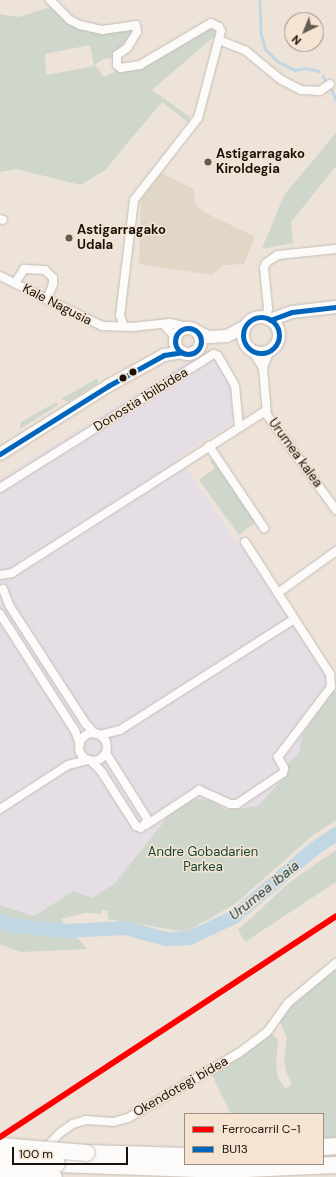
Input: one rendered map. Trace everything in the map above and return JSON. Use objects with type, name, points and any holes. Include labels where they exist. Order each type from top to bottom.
[{"type":"highway","points":[[0,1146],[87,1153],[184,1156]]},
{"type":"highway","points":[[324,1147],[336,1146]]},
{"type":"highway","points":[[324,1154],[336,1153]]},
{"type":"highway","points":[[0,1160],[56,1171]]},
{"type":"highway","points":[[0,1173],[56,1171],[224,1170],[336,1165]]},
{"type":"main road","points":[[212,337],[194,352],[182,352],[175,339],[180,331],[195,330],[212,337],[227,336],[244,328],[256,318],[268,319],[292,312],[336,307]]},
{"type":"main road","points":[[227,336],[249,348],[269,352],[278,341],[278,331],[283,320],[292,312]]},
{"type":"main road","points":[[268,319],[278,331]]},
{"type":"main road","points":[[244,328],[242,336],[249,348]]},
{"type":"main road","points":[[195,330],[201,339],[200,346]]},
{"type":"main road","name":"Donostia ibilbidea","points":[[164,355],[175,339]]},
{"type":"main road","name":"Donostia ibilbidea","points":[[0,454],[108,386],[164,355],[182,352]]},
{"type":"street","points":[[50,0],[70,20],[80,25],[102,30],[136,25],[137,32],[127,48],[117,55],[117,66],[121,68],[140,65],[211,23],[219,27],[219,40],[198,118],[134,200],[120,315],[123,325]]},
{"type":"street","points":[[219,40],[246,51],[280,79],[301,90],[320,91],[330,84]]},
{"type":"street","points":[[268,319],[264,268],[266,263],[278,255],[335,247]]},
{"type":"street","points":[[15,283],[24,268],[45,270],[53,278],[53,284],[47,300]]},
{"type":"street","name":"Kale Nagusia","points":[[0,276],[97,325],[112,327],[123,325],[132,327],[177,323],[195,330]]},
{"type":"street","points":[[163,324],[175,339]]},
{"type":"street","name":"Urumea kalea","points":[[249,348],[263,368]]},
{"type":"street","name":"Urumea kalea","points":[[269,352],[263,368],[265,411],[336,510]]},
{"type":"street","name":"Donostia ibilbidea","points":[[0,488],[214,354],[218,356],[235,386],[239,427]]},
{"type":"street","points":[[0,575],[12,573],[265,411]]},
{"type":"street","points":[[209,446],[264,528]]},
{"type":"street","points":[[0,614],[75,731],[80,744],[81,753],[101,771],[136,826],[141,828],[199,790],[230,804],[237,804],[283,773],[284,768],[278,757],[332,685],[330,674],[245,542]]},
{"type":"street","points":[[278,594],[336,552]]},
{"type":"street","points":[[2,591],[12,573]]},
{"type":"street","points":[[0,578],[2,591],[13,612],[86,724],[106,741],[107,751],[148,820],[146,825]]},
{"type":"street","points":[[80,744],[87,735],[120,730],[294,619]]},
{"type":"street","points":[[0,809],[68,765],[89,760],[98,760],[107,751],[120,730]]},
{"type":"street","name":"Okendotegi bidea","points":[[9,1177],[27,1166],[53,1139],[73,1124],[86,1120],[112,1122],[128,1118],[239,1053],[268,1032],[288,1003],[336,963]]},
{"type":"shaded area","points":[[161,173],[193,189],[196,205],[206,213],[255,237],[244,264],[224,265],[212,275],[139,264],[141,199]]},
{"type":"shaded area","points":[[205,350],[219,353],[236,380],[240,418],[179,457],[238,545],[245,542],[325,665],[336,686],[302,735],[299,753],[287,765],[290,771],[258,806],[226,810],[211,800],[170,814],[115,883],[92,898],[34,916],[0,905],[0,479]]},
{"type":"green space","points":[[53,6],[81,29],[131,27],[133,31],[112,58],[103,59],[95,65],[104,77],[117,70],[123,72],[145,67],[210,29],[214,30],[215,36],[152,90],[190,117],[188,122],[162,102],[105,170],[81,185],[16,169],[0,172],[0,14],[19,17]],"holes":[[[90,45],[94,66],[46,75],[45,54]]]},
{"type":"green space","points":[[336,133],[336,166],[291,222],[293,243],[262,249],[284,195]]},
{"type":"green space","points":[[98,378],[98,383],[68,402],[61,399]]},
{"type":"green space","points":[[56,402],[58,405],[20,429],[21,422]]},
{"type":"green space","points":[[215,457],[260,519],[239,535],[199,480],[215,468],[210,461]]},
{"type":"green space","name":"Andre Gobadarien Parkea","points":[[333,690],[336,692],[336,820],[312,836],[235,904],[186,932],[108,919],[108,911],[102,909],[101,914],[85,913],[61,919],[87,949],[20,952],[0,944],[0,905],[34,916],[74,891],[92,898],[115,883],[170,814],[194,799],[211,800],[226,810],[258,806],[290,771],[287,765],[299,753],[302,735]]},
{"type":"green space","points":[[336,850],[336,882],[245,942],[238,930],[290,882]]},
{"type":"green space","points":[[336,969],[336,1138],[324,1138],[324,1113],[231,1113],[211,1073],[271,1033],[278,1040],[276,1064],[278,1078],[286,1089],[292,1084],[286,1071],[284,1059],[287,1038],[280,1021],[291,1005]]},
{"type":"waterway","points":[[260,0],[261,33],[266,50],[279,62],[295,70],[305,68],[319,71]]},
{"type":"waterway","points":[[323,76],[326,81]]},
{"type":"waterway","points":[[332,90],[336,100]]},
{"type":"waterway","name":"Urumea ibaia","points":[[0,920],[9,925],[66,931],[125,928],[166,939],[190,938],[234,917],[314,849],[336,834]]},
{"type":"rail line","name":"C-1","points":[[0,1137],[336,916]]},
{"type":"transit line","name":"BU13","points":[[270,320],[292,312],[336,307]]},
{"type":"transit line","name":"BU13","points":[[265,317],[274,322],[278,328],[279,335],[278,342],[274,348],[265,353],[257,353],[248,348],[244,342],[243,331],[248,322],[254,318],[265,317]]},
{"type":"transit line","name":"BU13","points":[[188,328],[197,332],[201,341],[197,350],[188,354],[179,350],[175,341],[179,332],[188,328]]},
{"type":"transit line","name":"BU13","points":[[0,454],[108,386],[164,355],[182,352]]},
{"type":"place","name":"Astigarragako Kiroldegia","points":[[208,162]]},
{"type":"place","name":"Astigarragako Udala","points":[[69,238]]}]
